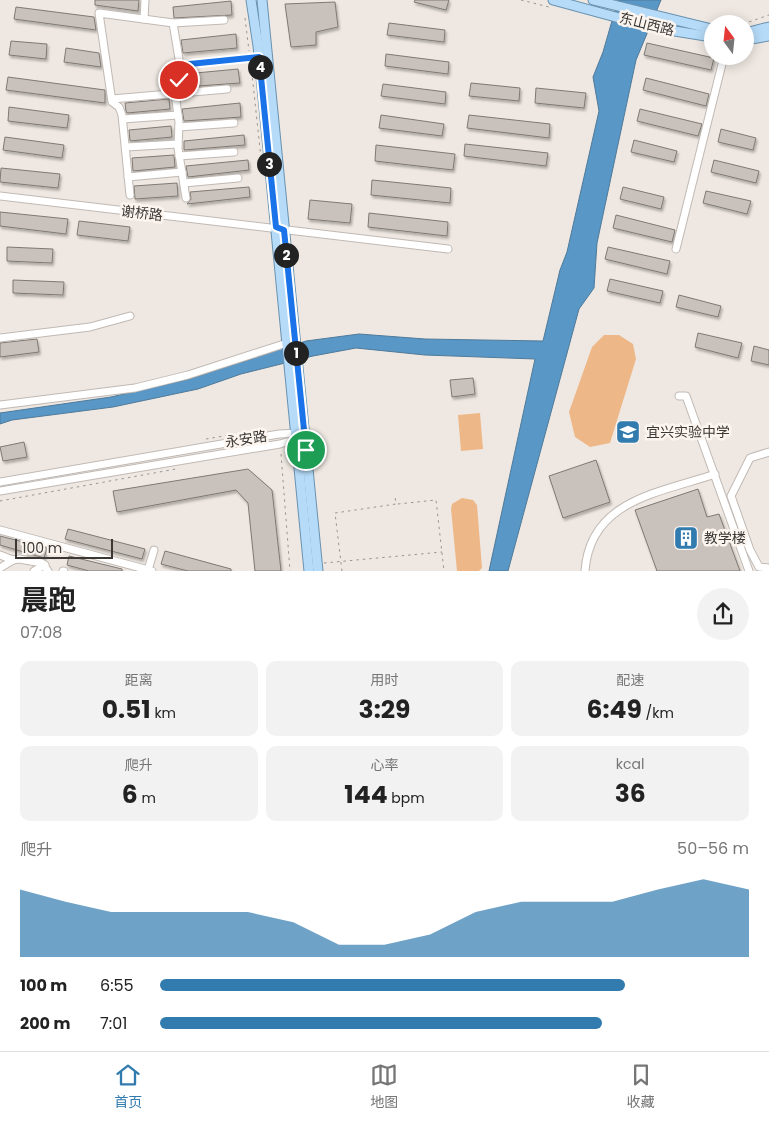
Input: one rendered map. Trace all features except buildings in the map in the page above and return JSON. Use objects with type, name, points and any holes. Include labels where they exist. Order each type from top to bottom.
[{"type":"main road","points":[[251,0],[280,228]]},
{"type":"main road","points":[[262,0],[309,571]]},
{"type":"main road","name":"东山西路","points":[[553,0],[656,28],[704,36]]},
{"type":"main road","name":"东山西路","points":[[593,0],[704,27]]},
{"type":"main road","points":[[754,30],[769,28]]},
{"type":"main road","points":[[754,38],[769,36]]},
{"type":"main road","points":[[299,436],[321,567]]},
{"type":"street","points":[[144,19],[145,0]]},
{"type":"street","points":[[130,195],[123,119],[119,107],[112,102],[100,13],[173,23],[224,20]]},
{"type":"street","points":[[173,23],[180,65],[177,94],[178,144],[186,198]]},
{"type":"street","points":[[180,65],[259,57]]},
{"type":"street","points":[[676,249],[722,65]]},
{"type":"street","points":[[112,99],[227,89]]},
{"type":"street","points":[[123,119],[178,114]]},
{"type":"street","points":[[179,127],[234,124]]},
{"type":"street","points":[[126,147],[178,144]]},
{"type":"street","points":[[179,156],[234,152]]},
{"type":"street","points":[[128,177],[182,172]]},
{"type":"street","points":[[184,184],[238,178]]},
{"type":"street","name":"谢桥路","points":[[0,196],[448,248]]},
{"type":"street","points":[[0,338],[90,327],[130,316]]},
{"type":"street","points":[[0,405],[135,388],[188,375],[291,343]]},
{"type":"street","points":[[679,396],[686,396],[749,571]]},
{"type":"street","name":"永安路","points":[[0,482],[299,436]]},
{"type":"street","name":"永安路","points":[[0,492],[299,436]]},
{"type":"street","points":[[769,452],[750,458],[731,496],[750,550],[759,567],[769,568]]},
{"type":"street","points":[[45,474],[46,482]]},
{"type":"street","points":[[585,571],[593,538],[602,523],[618,508],[715,474]]},
{"type":"street","points":[[0,530],[148,570],[154,550]]},
{"type":"street","points":[[0,555],[13,560]]},
{"type":"street","points":[[0,568],[13,560],[19,559],[46,568]]},
{"type":"street","points":[[34,571],[46,568]]},
{"type":"path","points":[[754,20],[769,15]]},
{"type":"path","points":[[281,454],[290,571]]},
{"type":"path","points":[[0,501],[184,468]]},
{"type":"path","points":[[395,496],[396,504]]},
{"type":"path","points":[[342,571],[336,513],[436,500],[444,571]]},
{"type":"path","points":[[321,567],[341,561],[442,552]]},
{"type":"shaded area","points":[[604,335],[619,335],[633,344],[636,359],[610,443],[590,447],[575,437],[569,412],[592,347]]},
{"type":"shaded area","points":[[480,413],[483,449],[461,451],[458,415]]},
{"type":"shaded area","points":[[462,498],[473,500],[477,505],[482,568],[479,571],[457,571],[451,509],[452,504]]},
{"type":"water","points":[[618,0],[661,0],[636,60],[597,243],[594,288],[579,309],[508,571],[489,571],[535,359],[425,355],[356,348],[313,356],[241,374],[198,389],[113,407],[12,420],[0,424],[0,413],[111,397],[189,379],[306,341],[359,334],[425,339],[543,341],[560,270],[567,252],[599,111],[593,77],[603,52]]},
{"type":"place","name":"宜兴实验中学","points":[[628,432]]},
{"type":"place","name":"教学楼","points":[[686,538]]},
{"type":"route","points":[[179,80],[180,65],[259,57],[276,227],[284,230],[306,450]]}]
